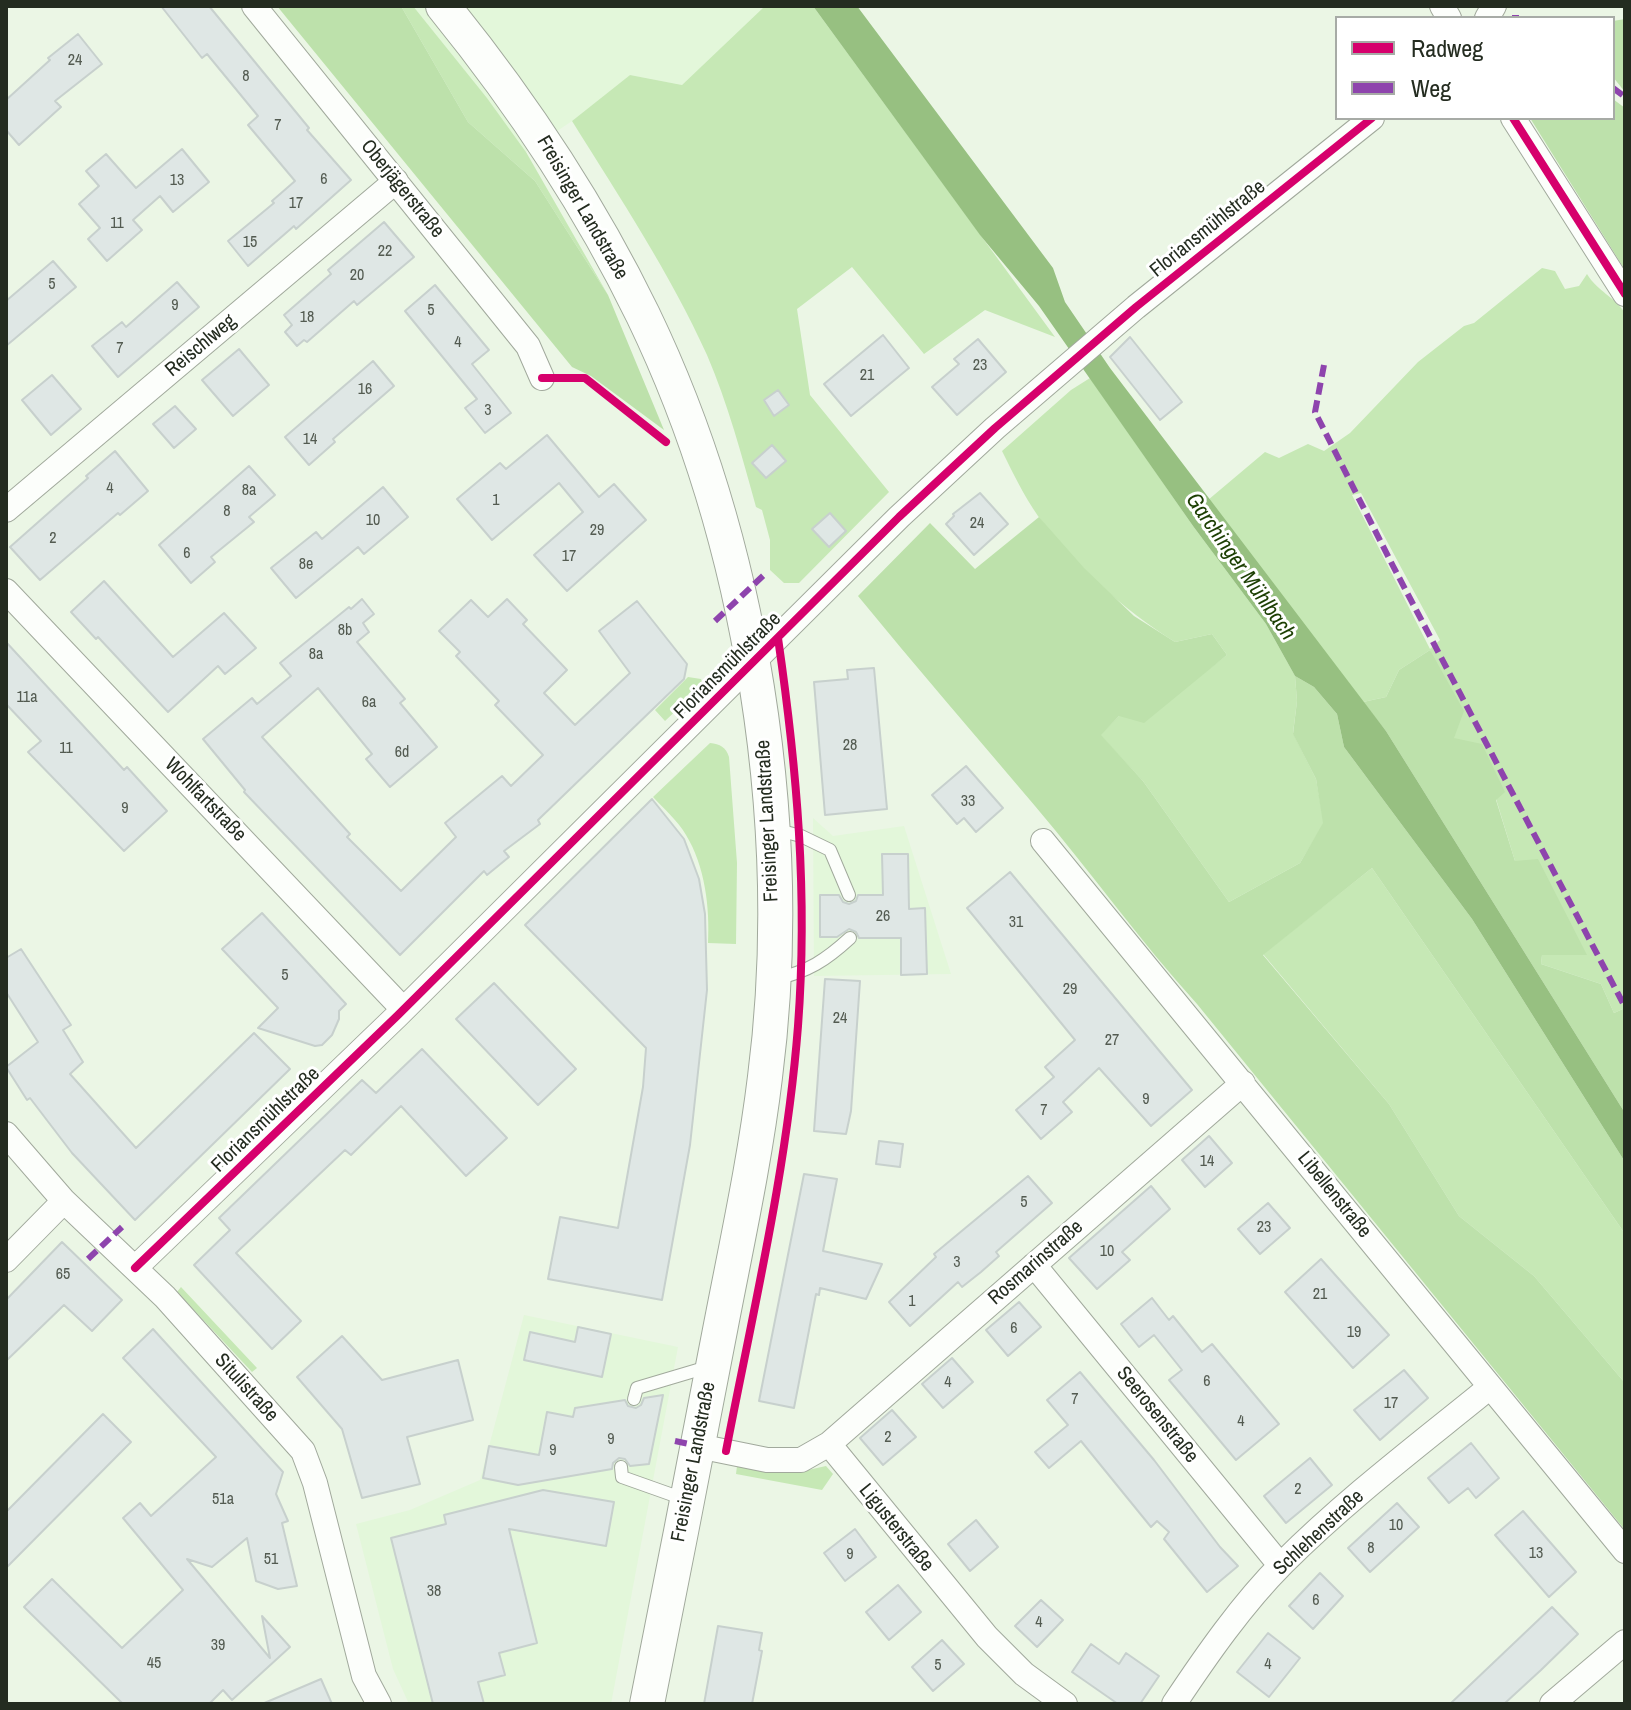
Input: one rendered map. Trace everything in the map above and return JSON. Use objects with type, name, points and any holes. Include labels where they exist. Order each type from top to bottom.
[{"type":"main road","name":"Freisinger Landstraße","points":[[443,6],[489,62],[550,150],[602,237],[644,317],[691,429],[717,508],[752,664],[767,762],[774,885],[772,980],[761,1106],[647,1704]]},
{"type":"street","name":"Oberjägerstraße","points":[[254,6],[528,346],[542,378]]},
{"type":"street","name":"Floriansmühlstraße","points":[[135,1268],[403,1009],[899,517],[1106,332],[1370,120]]},
{"type":"street","points":[[1514,120],[1625,294]]},
{"type":"street","name":"Reischlweg","points":[[6,510],[396,181]]},
{"type":"street","name":"Wohlfartstraße","points":[[6,591],[403,1009]]},
{"type":"street","name":"Libellenstraße","points":[[1043,841],[1625,1551]]},
{"type":"street","name":"Rosmarinstraße","points":[[829,1444],[1243,1083]]},
{"type":"street","name":"Situlistraße","points":[[6,1134],[64,1201],[165,1297],[303,1451],[315,1483],[364,1676],[379,1704]]},
{"type":"street","points":[[6,1260],[64,1201]]},
{"type":"street","name":"Seerosenstraße","points":[[1034,1265],[1280,1565]]},
{"type":"street","name":"Schlehenstraße","points":[[1174,1704],[1207,1656],[1280,1565],[1322,1526],[1490,1387]]},
{"type":"street","points":[[698,1446],[767,1460],[801,1460],[829,1444]]},
{"type":"street","name":"Ligusterstraße","points":[[829,1444],[987,1637],[1024,1674],[1065,1704]]},
{"type":"street","points":[[1552,1704],[1625,1642]]},
{"type":"lane","points":[[771,828],[801,836],[830,850],[849,895]]},
{"type":"lane","points":[[772,980],[801,973],[831,955],[850,938]]},
{"type":"lane","points":[[634,1399],[637,1388],[713,1366]]},
{"type":"lane","points":[[621,1467],[622,1477],[687,1500]]},
{"type":"shaded area","points":[[277,6],[401,6],[468,122],[535,181],[608,295],[664,430],[591,376],[572,367]]},
{"type":"shaded area","points":[[401,6],[413,6],[526,152],[608,295],[535,181],[468,122]]},
{"type":"shaded area","points":[[413,6],[765,6],[682,85],[630,75],[572,121],[526,152]]},
{"type":"shaded area","points":[[765,6],[813,6],[1055,337],[985,310],[924,354],[852,267],[797,309],[810,395],[889,492],[799,583],[784,583],[770,570],[770,540],[762,510],[756,507],[728,411],[707,355],[661,265],[572,121],[630,75],[682,85]]},
{"type":"shaded area","points":[[1625,19],[1625,92],[1615,80],[1615,21]]},
{"type":"shaded area","points":[[1615,100],[1625,108],[1625,270],[1531,120],[1615,120]]},
{"type":"shaded area","points":[[1542,268],[1555,271],[1565,289],[1579,286],[1587,274],[1625,313],[1625,1008],[1614,1013],[1601,984],[1541,964],[1542,955],[1586,955],[1515,861],[1496,799],[1454,738],[1430,650],[1399,670],[1386,697],[1363,702],[1208,500],[1265,452],[1279,458],[1308,444],[1324,451],[1350,433],[1418,362],[1464,326],[1474,323]],"holes":[[[1361,493],[1440,640],[1430,649],[1352,495]]]},
{"type":"shaded area","points":[[1090,378],[1266,624],[1295,676],[1297,701],[1293,733],[1316,779],[1324,823],[1300,863],[1229,902],[1143,781],[1100,735],[1119,716],[1184,688],[1227,655],[1212,634],[1175,642],[1100,585],[1067,552],[1038,516],[1002,451],[1071,390]]},
{"type":"shaded area","points":[[1039,517],[1084,568],[1134,616],[1175,642],[1212,634],[1227,655],[1144,723],[1119,716],[1101,735],[1143,781],[1229,902],[1300,863],[1323,823],[1316,779],[1293,734],[1297,701],[1295,676],[1314,687],[1337,714],[1344,747],[1472,919],[1625,1162],[1625,1234],[1372,868],[1263,955],[1389,1104],[1459,1216],[1534,1276],[1625,1383],[1625,1530],[1055,831],[858,596],[930,523],[975,569]]},
{"type":"shaded area","points":[[1430,650],[1464,711],[1454,738],[1482,744],[1505,792],[1496,800],[1515,861],[1538,859],[1587,955],[1542,955],[1541,964],[1601,984],[1614,1013],[1625,1008],[1625,1113],[1386,731],[1363,702],[1386,697],[1399,670]]},
{"type":"shaded area","points":[[688,677],[701,679],[703,685],[665,721],[655,710]]},
{"type":"shaded area","points":[[710,743],[722,747],[729,757],[737,863],[736,944],[708,943],[707,902],[698,860],[683,830],[653,797]]},
{"type":"shaded area","points":[[813,818],[833,836],[904,826],[951,974],[814,976]]},
{"type":"shaded area","points":[[1372,868],[1625,1234],[1625,1383],[1534,1276],[1459,1216],[1389,1104],[1263,954]]},
{"type":"shaded area","points":[[181,1287],[257,1368],[252,1372],[177,1292]]},
{"type":"shaded area","points":[[524,1315],[678,1347],[611,1704],[409,1704],[393,1669],[356,1524],[410,1510],[480,1480]]},
{"type":"shaded area","points":[[737,1466],[808,1470],[826,1466],[833,1474],[822,1490],[736,1474]]},
{"type":"water","name":"Garchinger Mühlbach","points":[[813,6],[857,6],[1053,268],[1065,302],[1110,368],[1386,731],[1625,1113],[1625,1162],[1472,919],[1344,747],[1337,714],[1314,687],[1295,676],[1266,624],[1193,526],[1039,306],[980,235]]},
{"type":"building","points":[[161,6],[209,6],[309,128],[307,130],[351,180],[248,266],[228,241],[295,181],[248,125],[258,116],[207,54],[202,58]]},
{"type":"building","points":[[78,34],[102,64],[55,101],[61,107],[19,145],[6,130],[6,100],[50,60],[48,58]]},
{"type":"building","points":[[182,149],[209,182],[173,212],[160,196],[133,220],[142,230],[107,261],[88,239],[100,228],[79,204],[99,186],[86,171],[106,154],[136,188]]},
{"type":"building","points":[[384,222],[414,257],[357,305],[354,301],[307,342],[304,340],[297,346],[285,332],[292,325],[284,315],[331,274],[328,270]]},
{"type":"building","points":[[53,261],[76,287],[6,346],[6,301]]},
{"type":"building","points":[[177,282],[199,307],[118,377],[92,346],[122,322],[126,327]]},
{"type":"building","points":[[435,285],[489,350],[472,364],[511,413],[485,433],[465,408],[477,399],[405,311]]},
{"type":"building","points":[[883,335],[909,368],[851,416],[824,384]]},
{"type":"building","points":[[1130,337],[1182,402],[1160,420],[1110,357]]},
{"type":"building","points":[[978,339],[1006,372],[957,415],[932,387],[959,364],[954,359]]},
{"type":"building","points":[[239,349],[269,385],[233,416],[202,380]]},
{"type":"building","points":[[373,361],[394,386],[333,439],[335,442],[309,465],[285,437]]},
{"type":"building","points":[[52,375],[81,409],[51,435],[22,400]]},
{"type":"building","points":[[778,390],[789,405],[774,416],[764,400]]},
{"type":"building","points":[[175,406],[196,429],[174,448],[153,424]]},
{"type":"building","points":[[547,435],[599,497],[614,484],[646,520],[567,591],[534,555],[583,512],[559,483],[492,540],[457,499],[500,463],[506,469]]},
{"type":"building","points":[[772,445],[786,461],[766,478],[752,463]]},
{"type":"building","points":[[115,451],[148,491],[40,580],[10,547]]},
{"type":"building","points":[[249,466],[275,495],[249,517],[254,522],[211,557],[215,562],[191,583],[159,545]]},
{"type":"building","points":[[383,487],[408,517],[364,554],[358,547],[296,598],[271,568],[316,532],[322,539]]},
{"type":"building","points":[[980,493],[1008,524],[974,555],[946,524],[953,514]]},
{"type":"building","points":[[830,513],[846,531],[829,547],[812,529]]},
{"type":"building","points":[[104,581],[173,657],[224,613],[256,648],[225,674],[218,666],[168,712],[71,612]]},
{"type":"building","points":[[362,599],[374,614],[363,623],[369,632],[357,642],[405,699],[400,703],[437,747],[390,787],[366,759],[372,754],[318,688],[262,737],[350,834],[347,837],[401,891],[456,837],[445,823],[502,776],[511,786],[543,755],[495,705],[499,701],[456,656],[460,652],[439,631],[471,600],[488,617],[507,599],[527,620],[523,624],[567,670],[544,693],[575,725],[630,673],[599,631],[637,601],[687,664],[684,679],[538,820],[540,824],[504,851],[509,857],[487,875],[484,871],[400,955],[244,792],[203,739],[252,698],[257,704],[291,676],[280,663]]},
{"type":"building","points":[[6,642],[124,770],[127,767],[167,811],[124,851],[28,752],[41,741],[6,704]]},
{"type":"building","points":[[874,668],[887,809],[825,815],[814,682],[848,679],[847,670]]},
{"type":"building","points":[[966,766],[1003,808],[976,832],[964,818],[957,824],[932,795]]},
{"type":"building","points":[[652,799],[684,839],[699,879],[705,914],[707,990],[690,1145],[662,1300],[548,1279],[560,1217],[618,1228],[643,1087],[646,1048],[525,925]]},
{"type":"building","points":[[882,854],[908,854],[909,909],[925,908],[927,974],[901,975],[901,938],[859,938],[856,932],[849,929],[837,937],[820,937],[820,895],[839,895],[843,902],[849,904],[856,901],[858,895],[883,895]]},
{"type":"building","points":[[1010,872],[1192,1090],[1151,1126],[1099,1068],[1063,1102],[1072,1112],[1041,1139],[1016,1110],[1054,1077],[1045,1067],[1075,1040],[967,908]]},
{"type":"building","points":[[262,913],[346,1004],[339,1011],[332,1035],[322,1045],[315,1046],[258,1028],[278,1008],[222,949]]},
{"type":"building","points":[[21,949],[71,1025],[63,1030],[83,1062],[70,1074],[136,1148],[254,1033],[290,1069],[135,1220],[72,1153],[30,1098],[27,1100],[6,1067],[38,1042],[6,992],[6,958]]},
{"type":"building","points":[[825,979],[860,981],[851,1111],[846,1134],[814,1131]]},
{"type":"building","points":[[494,983],[576,1069],[538,1105],[456,1019]]},
{"type":"building","points":[[422,1049],[507,1138],[466,1176],[401,1106],[351,1155],[345,1150],[236,1253],[301,1321],[272,1349],[194,1265],[230,1230],[219,1218],[362,1080],[376,1093]]},
{"type":"building","points":[[1209,1136],[1232,1163],[1205,1187],[1182,1160]]},
{"type":"building","points":[[879,1141],[903,1144],[900,1167],[876,1164]]},
{"type":"building","points":[[804,1174],[837,1179],[823,1251],[882,1264],[866,1299],[820,1288],[819,1295],[816,1294],[794,1408],[759,1401]]},
{"type":"building","points":[[1028,1176],[1052,1203],[996,1252],[999,1256],[981,1272],[962,1287],[958,1282],[910,1326],[889,1302],[936,1257],[934,1254]]},
{"type":"building","points":[[1151,1186],[1170,1209],[1122,1252],[1130,1260],[1097,1289],[1069,1258]]},
{"type":"building","points":[[1268,1203],[1290,1228],[1260,1254],[1238,1229]]},
{"type":"building","points":[[62,1242],[122,1300],[92,1331],[64,1305],[6,1361],[6,1300]]},
{"type":"building","points":[[1321,1259],[1389,1335],[1353,1368],[1285,1292]]},
{"type":"building","points":[[1152,1298],[1169,1320],[1173,1316],[1202,1352],[1212,1344],[1279,1424],[1236,1460],[1169,1380],[1182,1370],[1154,1335],[1139,1347],[1121,1324]]},
{"type":"building","points":[[1019,1302],[1041,1327],[1008,1356],[986,1330]]},
{"type":"building","points":[[578,1327],[611,1334],[602,1377],[524,1360],[530,1332],[575,1342]]},
{"type":"building","points":[[153,1329],[283,1472],[276,1494],[288,1521],[282,1523],[297,1586],[278,1589],[256,1581],[247,1538],[212,1567],[187,1559],[270,1658],[262,1616],[290,1647],[232,1700],[223,1690],[209,1704],[123,1704],[24,1607],[52,1579],[122,1648],[183,1590],[123,1518],[140,1503],[151,1516],[216,1457],[123,1358]]},
{"type":"building","points":[[342,1336],[382,1380],[458,1360],[473,1420],[407,1437],[420,1484],[362,1498],[342,1429],[297,1377]]},
{"type":"building","points":[[952,1358],[973,1382],[943,1408],[922,1384]]},
{"type":"building","points":[[1404,1370],[1428,1398],[1380,1440],[1354,1410]]},
{"type":"building","points":[[1080,1372],[1238,1566],[1207,1592],[1164,1539],[1169,1532],[1157,1521],[1151,1527],[1081,1441],[1049,1468],[1035,1452],[1068,1425],[1047,1400]]},
{"type":"building","points":[[663,1395],[649,1464],[630,1466],[625,1459],[619,1458],[612,1469],[518,1485],[483,1478],[489,1446],[539,1455],[547,1412],[573,1417],[575,1408],[625,1400],[628,1406],[636,1408],[644,1398]]},
{"type":"building","points":[[892,1410],[916,1437],[883,1465],[860,1438]]},
{"type":"building","points":[[103,1414],[131,1442],[6,1568],[6,1512]]},
{"type":"building","points":[[1471,1443],[1499,1478],[1476,1498],[1468,1488],[1449,1503],[1428,1478]]},
{"type":"building","points":[[1310,1458],[1332,1485],[1286,1523],[1264,1496]]},
{"type":"building","points":[[543,1490],[614,1502],[606,1546],[509,1529],[537,1643],[499,1653],[505,1675],[478,1682],[484,1704],[433,1704],[391,1538],[446,1524],[444,1515]]},
{"type":"building","points":[[1397,1503],[1419,1527],[1370,1572],[1348,1548]]},
{"type":"building","points":[[1523,1511],[1576,1572],[1549,1597],[1495,1535]]},
{"type":"building","points":[[976,1520],[998,1547],[970,1571],[948,1544]]},
{"type":"building","points":[[855,1529],[876,1557],[845,1581],[824,1553]]},
{"type":"building","points":[[1320,1573],[1343,1596],[1313,1629],[1289,1606]]},
{"type":"building","points":[[898,1585],[921,1612],[889,1640],[866,1612]]},
{"type":"building","points":[[1041,1600],[1063,1620],[1037,1647],[1015,1626]]},
{"type":"building","points":[[1552,1607],[1578,1634],[1541,1670],[1504,1704],[1450,1704]]},
{"type":"building","points":[[718,1626],[762,1633],[759,1650],[762,1651],[752,1704],[704,1704]]},
{"type":"building","points":[[1268,1633],[1300,1658],[1269,1697],[1237,1672]]},
{"type":"building","points":[[942,1640],[964,1664],[933,1691],[912,1667]]},
{"type":"building","points":[[1091,1644],[1119,1664],[1126,1653],[1159,1676],[1140,1704],[1118,1704],[1072,1672]]},
{"type":"building","points":[[321,1679],[332,1704],[262,1704]]},
{"type":"marked path","points":[[1615,90],[1625,97]]},
{"type":"marked path","points":[[1324,365],[1315,412],[1625,1007]]},
{"type":"marked path","points":[[715,621],[765,574]]},
{"type":"marked path","points":[[88,1259],[122,1227]]},
{"type":"marked path","points":[[675,1441],[698,1446]]},
{"type":"cycle path","points":[[135,1268],[397,1016],[899,517],[995,428],[1136,307],[1370,120]]},
{"type":"cycle path","points":[[1514,120],[1625,294]]},
{"type":"cycle path","points":[[542,378],[585,378],[666,442]]},
{"type":"cycle path","points":[[726,1451],[778,1186],[798,1026],[802,928],[799,832],[791,735],[778,638]]}]
